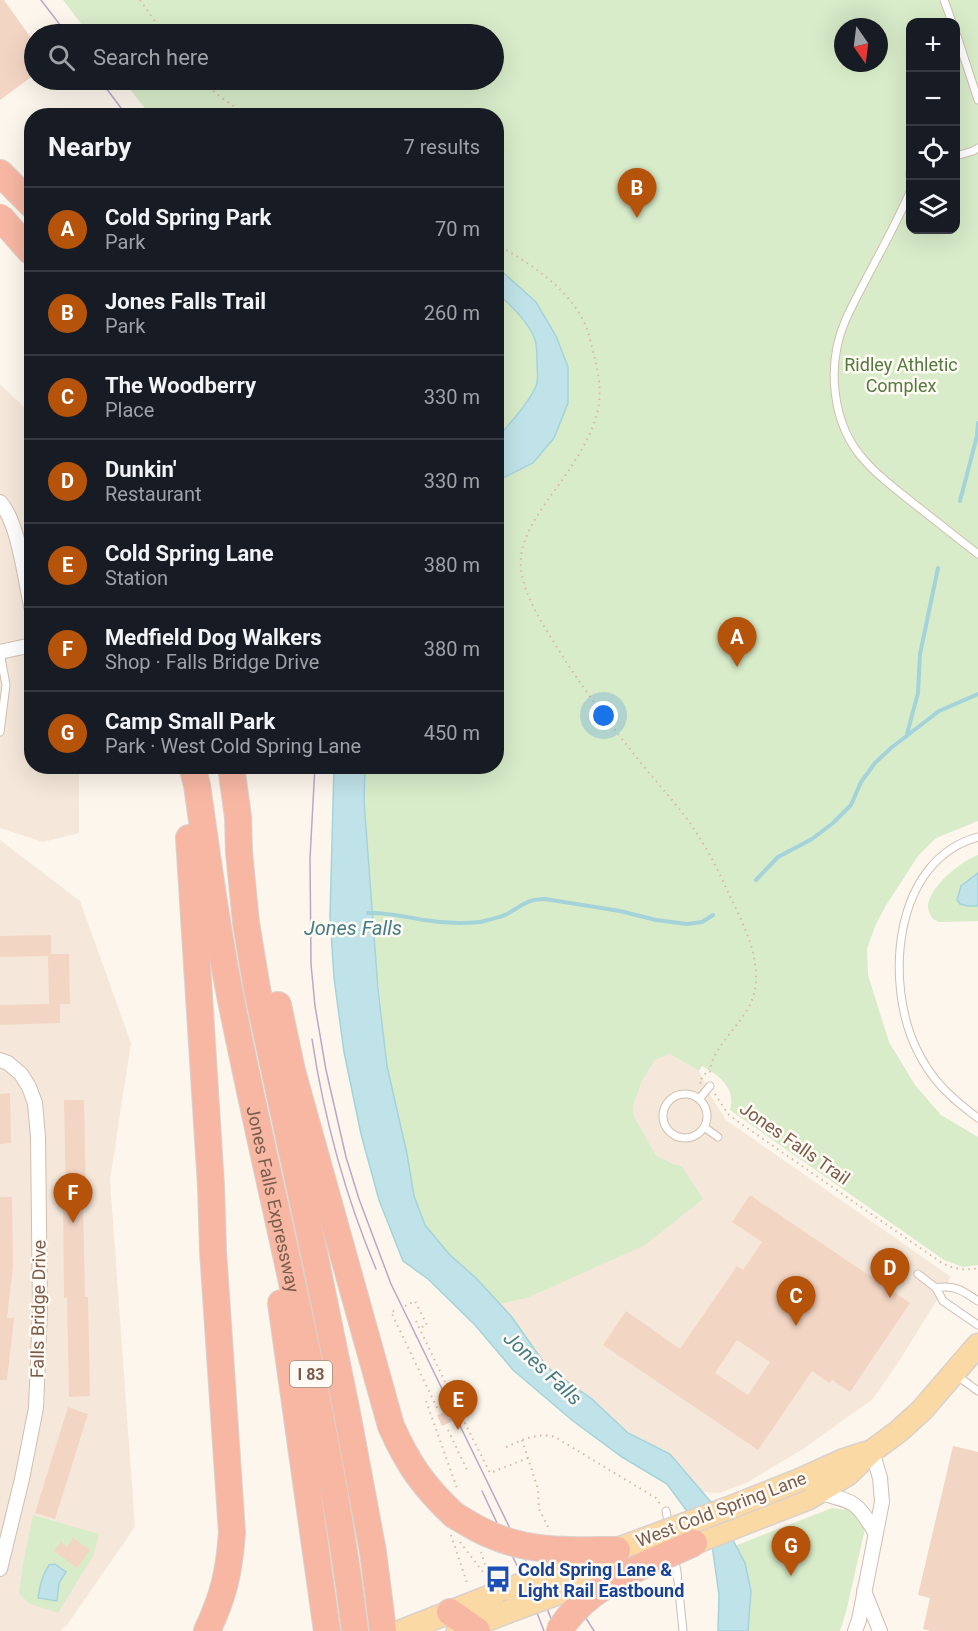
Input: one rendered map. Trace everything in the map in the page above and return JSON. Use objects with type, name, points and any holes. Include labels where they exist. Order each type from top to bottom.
[{"type":"highway","points":[[0,173],[24,197]]},
{"type":"highway","points":[[0,217],[24,244]]},
{"type":"highway","points":[[188,774],[186,797],[232,1533],[225,1587],[207,1631]]},
{"type":"highway","name":"Jones Falls Expressway","points":[[194,774],[229,994],[331,1473],[355,1631]]},
{"type":"highway","name":"Jones Falls Expressway","points":[[232,774],[238,817],[238,852],[257,989],[345,1401],[371,1542],[383,1626]]},
{"type":"highway","points":[[238,817],[250,851],[292,1071],[391,1426],[411,1466],[439,1500],[454,1514],[492,1536],[516,1544],[539,1548],[617,1550]]},
{"type":"highway","points":[[259,1130],[294,1405],[327,1631]]},
{"type":"highway","points":[[560,1631],[572,1613],[586,1599],[607,1584],[694,1544]]},
{"type":"main road","name":"West Cold Spring Lane","points":[[402,1631],[694,1544],[810,1490],[844,1460],[872,1451],[899,1431],[922,1410],[978,1345]]},
{"type":"main road","name":"West Cold Spring Lane","points":[[473,1611],[617,1550],[729,1508],[810,1490]]},
{"type":"street","points":[[0,502],[15,531],[24,573]]},
{"type":"street","points":[[0,652],[24,647]]},
{"type":"street","name":"Falls Bridge Drive","points":[[0,1060],[8,1063],[21,1074],[35,1103],[38,1137],[40,1310],[36,1408],[22,1479],[0,1569]]},
{"type":"street","points":[[855,1631],[882,1502],[880,1478],[872,1451]]},
{"type":"street","points":[[810,1490],[845,1499],[855,1504],[875,1532]]},
{"type":"street","points":[[864,1591],[879,1631]]},
{"type":"lane","points":[[944,0],[951,18]]},
{"type":"lane","points":[[960,45],[978,99]]},
{"type":"lane","points":[[960,155],[978,148]]},
{"type":"lane","points":[[906,201],[846,320],[838,342],[834,380],[837,401],[842,422],[863,459],[881,477],[978,555]]},
{"type":"lane","points":[[0,652],[6,685],[0,732]]},
{"type":"lane","points":[[978,837],[953,848],[937,860],[923,878],[903,925],[898,978],[902,1002],[916,1049],[945,1092],[978,1118]]},
{"type":"lane","points":[[699,1099],[708,1085]]},
{"type":"lane","points":[[688,1094],[699,1099],[706,1109],[704,1127],[695,1136],[682,1137],[671,1132],[663,1116],[667,1104],[676,1096],[688,1094]]},
{"type":"lane","points":[[704,1127],[718,1137]]},
{"type":"lane","points":[[918,1274],[936,1288],[943,1301],[978,1325]]},
{"type":"lane","points":[[936,1288],[954,1287],[978,1301]]},
{"type":"lane","points":[[954,1373],[978,1391]]},
{"type":"lane","points":[[666,1511],[678,1572],[683,1631]]},
{"type":"path","points":[[140,0],[157,24]]},
{"type":"path","points":[[212,90],[237,108]]},
{"type":"path","points":[[504,249],[539,271],[564,294],[578,312],[591,341],[599,385],[598,410],[586,442],[543,507],[523,544],[520,559],[526,589],[535,611],[576,677],[604,716],[677,805],[700,838],[741,918],[753,951],[756,970],[754,995],[742,1019],[713,1058],[708,1085],[699,1082],[710,1067]]},
{"type":"path","name":"Jones Falls Trail","points":[[715,1093],[728,1114],[737,1121],[942,1263],[957,1269],[978,1268]]},
{"type":"path","points":[[405,1306],[415,1301],[427,1325],[420,1328]]},
{"type":"path","points":[[394,1311],[391,1312],[439,1412]]},
{"type":"path","points":[[416,1321],[457,1407]]},
{"type":"path","points":[[426,1401],[454,1514],[473,1611]]},
{"type":"path","points":[[462,1417],[489,1473],[528,1458]]},
{"type":"path","points":[[448,1430],[467,1470]]},
{"type":"path","points":[[506,1447],[536,1435],[547,1434],[555,1437],[656,1498],[666,1511]]},
{"type":"path","points":[[522,1440],[538,1490],[539,1509],[552,1541]]},
{"type":"path","points":[[459,1541],[483,1572],[487,1570]]},
{"type":"path","points":[[473,1611],[487,1570],[479,1547]]},
{"type":"shaded area","points":[[0,384],[24,407],[24,774],[79,774],[79,833],[43,842],[0,828]]},
{"type":"shaded area","points":[[0,840],[80,901],[131,1043],[110,1180],[135,1527],[67,1625],[60,1631],[0,1631]]},
{"type":"shaded area","points":[[670,1054],[699,1071],[726,1120],[951,1277],[873,1399],[803,1449],[746,1483],[720,1493],[703,1492],[670,1454],[628,1433],[592,1399],[547,1367],[500,1304],[527,1298],[682,1166],[656,1155],[634,1116],[633,1106],[642,1081],[655,1060]]},
{"type":"green space","name":"Ridley Athletic Complex","points":[[63,0],[978,0],[978,821],[936,838],[918,856],[885,907],[867,949],[868,975],[889,1042],[915,1085],[941,1115],[978,1137],[978,1265],[963,1267],[944,1260],[730,1110],[729,1089],[715,1074],[702,1066],[699,1071],[670,1054],[655,1060],[642,1081],[633,1106],[634,1116],[656,1155],[682,1166],[703,1199],[645,1245],[527,1298],[500,1304],[449,1254],[425,1225],[414,1196],[387,1066],[376,961],[330,915],[334,774],[504,774],[504,108],[145,108],[131,90],[504,90],[504,24],[81,24]]},
{"type":"green space","points":[[978,855],[978,873],[961,886],[968,906],[978,906],[978,921],[939,922],[933,919],[928,906],[934,891],[955,869]]},
{"type":"green space","points":[[832,1508],[855,1511],[865,1529],[840,1631],[736,1631],[722,1551]]},
{"type":"green space","points":[[33,1515],[99,1534],[93,1556],[58,1613],[30,1604],[19,1594]]},
{"type":"water","points":[[504,273],[536,302],[556,336],[568,367],[568,403],[554,438],[533,463],[504,478],[504,430],[529,399],[538,377],[537,349],[534,338],[521,316],[504,300]]},
{"type":"water","name":"Jones Falls","points":[[334,774],[365,774],[364,801],[378,989],[387,1066],[414,1196],[425,1225],[449,1254],[476,1278],[511,1316],[547,1367],[592,1399],[628,1433],[670,1454],[716,1508],[745,1563],[751,1591],[748,1631],[718,1631],[719,1595],[712,1545],[667,1484],[622,1457],[573,1421],[513,1370],[475,1325],[428,1279],[403,1261],[379,1200],[361,1134],[344,1052],[334,978],[330,916]]},
{"type":"water","points":[[978,873],[978,906],[960,904],[957,900],[961,886]]},
{"type":"water","points":[[55,1564],[66,1572],[59,1583],[57,1601],[38,1598],[49,1565]]},
{"type":"pier","points":[[0,168],[24,183],[24,221],[0,205]]},
{"type":"building","points":[[0,0],[4,0],[24,28],[24,82],[0,100]]},
{"type":"building","points":[[51,935],[51,954],[69,954],[70,1004],[60,1004],[60,1023],[0,1025],[0,1005],[49,1004],[48,956],[0,957],[0,936]]},
{"type":"building","points":[[10,1093],[11,1143],[0,1144],[0,1094]]},
{"type":"building","points":[[64,1100],[84,1100],[86,1199],[83,1199],[90,1396],[69,1397],[67,1298],[64,1298],[63,1199],[66,1199]]},
{"type":"building","points":[[750,1195],[910,1303],[850,1392],[832,1380],[829,1383],[812,1371],[758,1450],[603,1345],[626,1311],[680,1349],[737,1266],[743,1270],[762,1242],[732,1222]],"holes":[[[737,1340],[770,1362],[748,1395],[715,1373]]]},
{"type":"building","points":[[0,1197],[12,1197],[13,1265],[7,1318],[14,1318],[7,1380],[0,1380]]},
{"type":"building","points":[[459,1405],[464,1416],[442,1426],[437,1415]]},
{"type":"building","points":[[68,1407],[88,1414],[55,1519],[35,1513]]},
{"type":"building","points":[[953,1446],[978,1452],[978,1631],[923,1629],[930,1598],[918,1595]]},
{"type":"building","points":[[73,1538],[90,1550],[77,1568],[54,1551],[61,1542],[67,1547]]},
{"type":"waterway","points":[[960,501],[977,436],[978,423]]},
{"type":"waterway","points":[[907,734],[918,693],[920,654],[938,568]]},
{"type":"waterway","points":[[756,880],[778,857],[812,839],[833,823],[851,805],[861,782],[875,763],[891,748],[939,711],[978,694]]},
{"type":"waterway","points":[[368,913],[438,922],[473,923],[501,917],[529,902],[545,899],[687,924],[702,922],[713,915]]},
{"type":"tram line","points":[[41,0],[59,24]]},
{"type":"tram line","points":[[108,90],[121,108]]},
{"type":"tram line","points":[[315,774],[310,858],[311,964],[315,1006],[326,1070],[346,1157],[391,1284],[538,1586],[556,1631]]},
{"type":"tram line","points":[[312,1039],[329,1127],[345,1185],[376,1269]]},
{"type":"tram line","points":[[482,1491],[528,1589],[544,1631]]},
{"type":"tram line","points":[[520,1537],[577,1604],[594,1631]]},
{"type":"place","name":"Jones Falls Trail","points":[[637,218]]},
{"type":"place","name":"Cold Spring Park","points":[[737,667]]},
{"type":"place","name":"Medfield Dog Walkers","points":[[73,1223]]},
{"type":"place","name":"Dunkin'","points":[[890,1298]]},
{"type":"place","name":"The Woodberry","points":[[796,1326]]},
{"type":"place","name":"Cold Spring Lane","points":[[458,1430]]},
{"type":"place","name":"Camp Small Park","points":[[791,1576]]},
{"type":"place","name":"Cold Spring Lane & Light Rail Eastbound","points":[[498,1579]]}]
